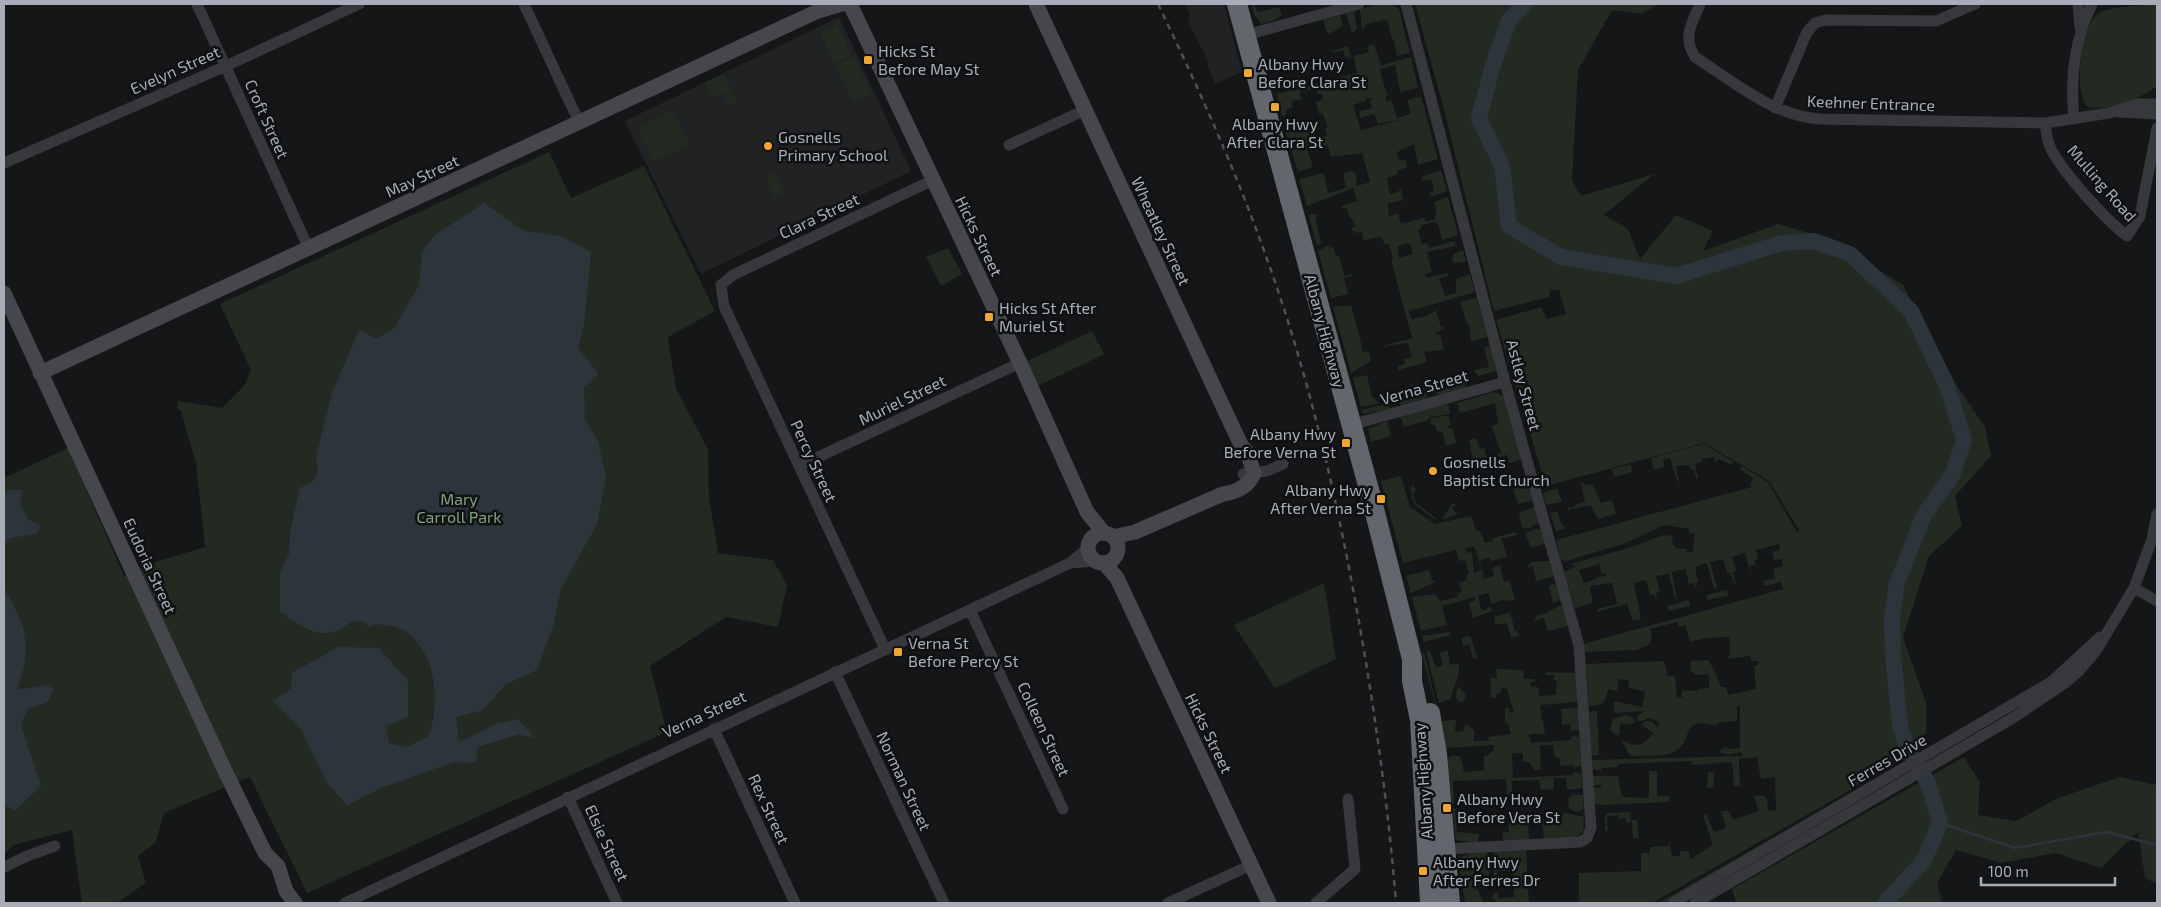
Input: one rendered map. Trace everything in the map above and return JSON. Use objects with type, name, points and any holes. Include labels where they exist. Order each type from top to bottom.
[{"type":"highway","name":"Albany Highway","points":[[1237,4],[1412,659],[1412,681],[1420,720],[1430,903]]},
{"type":"highway","name":"Albany Highway","points":[[1412,659],[1423,678],[1432,721],[1437,754],[1450,903]]},
{"type":"street","name":"Croft Street","points":[[197,4],[308,247]]},
{"type":"street","name":"Evelyn Street","points":[[4,163],[226,66],[359,4]]},
{"type":"street","points":[[524,4],[579,122]]},
{"type":"street","name":"May Street","points":[[40,373],[821,8],[842,4]]},
{"type":"street","name":"Hicks Street","points":[[850,4],[1020,363],[1103,549],[1270,903]]},
{"type":"street","name":"Wheatley Street","points":[[1036,4],[1241,444],[1247,452],[1248,473]]},
{"type":"street","points":[[1246,35],[1359,4]]},
{"type":"street","name":"Astley Street","points":[[1406,4],[1505,382],[1578,646],[1591,828],[1587,838],[1580,842],[1446,849]]},
{"type":"street","name":"Keehner Entrance","points":[[1700,4],[1688,33],[1688,46],[1695,56],[1775,108],[1801,117],[1819,119],[2045,123],[2118,111],[2130,106],[2157,104]]},
{"type":"street","points":[[1775,108],[1807,32],[1815,23],[1825,20],[1936,21],[1975,4]]},
{"type":"street","points":[[2078,4],[2080,28]]},
{"type":"street","points":[[2074,119],[2072,73],[2080,28],[2091,4],[2082,4]]},
{"type":"street","points":[[1009,145],[1085,110]]},
{"type":"street","name":"Keehner Entrance","points":[[2118,111],[2157,114]]},
{"type":"street","name":"Mulling Road","points":[[2045,123],[2050,147],[2057,159],[2110,222],[2127,236],[2140,216],[2156,130]]},
{"type":"street","name":"Clara Street","points":[[721,285],[733,275],[933,180]]},
{"type":"street","name":"Percy Street","points":[[721,285],[724,306],[885,649]]},
{"type":"street","name":"Eudoria Street","points":[[4,293],[266,853],[278,866],[286,891],[295,903]]},
{"type":"street","name":"Muriel Street","points":[[799,466],[1020,363]]},
{"type":"street","name":"Verna Street","points":[[1351,426],[1505,382]]},
{"type":"street","name":"Verna Street","points":[[338,903],[349,901],[835,672],[1103,549],[1135,532],[1245,486],[1248,473],[1267,471],[1282,464]]},
{"type":"street","name":"Ferres Drive","points":[[1673,903],[1847,808],[2011,713],[2060,675],[2108,631],[2134,588],[2152,539],[2157,514]]},
{"type":"street","points":[[2134,588],[2157,601]]},
{"type":"street","name":"Colleen Street","points":[[970,610],[1063,809]]},
{"type":"street","name":"Norman Street","points":[[835,672],[944,903]]},
{"type":"street","name":"Rex Street","points":[[714,729],[795,903]]},
{"type":"street","name":"Elsie Street","points":[[568,797],[617,903]]},
{"type":"street","points":[[1316,903],[1355,869],[1348,799]]},
{"type":"street","name":"Ferres Drive","points":[[1695,903],[1847,808]]},
{"type":"street","points":[[4,867],[55,846]]},
{"type":"street","name":"Eudoria Street","points":[[266,853],[267,866],[283,903]]},
{"type":"street","points":[[1168,903],[1251,865]]},
{"type":"shaded area","points":[[1185,4],[1224,4],[1242,72],[1215,84],[1207,65],[1209,62],[1188,23],[1190,13]]},
{"type":"shaded area","name":"Gosnells Primary School","points":[[839,17],[911,171],[701,274],[625,121]]},
{"type":"shaded area","points":[[484,203],[524,231],[561,236],[591,252],[584,324],[578,348],[599,374],[584,387],[585,420],[598,441],[606,477],[597,524],[561,589],[553,627],[537,670],[506,684],[483,710],[456,717],[459,742],[496,724],[518,719],[536,739],[519,734],[478,747],[476,763],[454,762],[381,788],[347,805],[327,783],[301,729],[273,701],[291,689],[292,673],[338,647],[379,648],[408,681],[408,717],[386,726],[389,743],[406,747],[428,737],[432,724],[435,695],[430,666],[424,652],[416,641],[405,631],[398,628],[375,624],[370,627],[362,621],[356,621],[334,632],[319,633],[305,628],[280,612],[280,572],[289,554],[290,532],[300,488],[312,482],[318,471],[316,457],[332,393],[359,330],[377,339],[395,327],[419,285],[422,252],[435,235]]},
{"type":"shaded area","points":[[9,490],[23,490],[20,504],[29,520],[40,525],[37,534],[10,538],[4,545],[4,493]]},
{"type":"shaded area","points":[[4,589],[18,614],[25,638],[25,662],[17,690],[47,685],[53,689],[48,702],[28,709],[21,725],[41,786],[16,810],[4,806]]},
{"type":"green space","points":[[1252,4],[1255,4],[1259,12],[1279,7],[1282,15],[1275,20],[1261,24],[1254,14]]},
{"type":"green space","points":[[1380,4],[1391,4],[1399,9],[1410,53],[1397,56],[1388,22],[1385,20],[1367,24],[1362,30],[1360,9]]},
{"type":"green space","points":[[1415,4],[1659,4],[1641,14],[1612,10],[1578,70],[1572,180],[1581,196],[1654,174],[1604,215],[1628,229],[1640,259],[1676,215],[1713,231],[1703,251],[1778,224],[1829,239],[1903,285],[1957,386],[1985,427],[1991,456],[1955,496],[1962,526],[1929,556],[1903,637],[1926,703],[1926,732],[1919,747],[1842,795],[1652,903],[1579,903],[1579,873],[1641,871],[1641,853],[1650,853],[1650,847],[1669,846],[1669,841],[1672,856],[1680,856],[1680,851],[1689,851],[1690,859],[1713,845],[1703,815],[1706,814],[1714,832],[1726,828],[1721,811],[1729,811],[1733,820],[1759,811],[1753,795],[1764,796],[1767,799],[1768,811],[1776,810],[1775,777],[1761,779],[1757,757],[1739,759],[1740,786],[1734,786],[1732,762],[1715,763],[1715,760],[1713,764],[1692,765],[1691,761],[1618,764],[1618,767],[1601,768],[1601,771],[1592,769],[1592,760],[1743,756],[1741,752],[1728,755],[1718,752],[1727,746],[1727,749],[1740,748],[1740,706],[1737,706],[1737,721],[1719,722],[1715,725],[1696,724],[1691,727],[1680,748],[1674,752],[1658,756],[1630,756],[1622,741],[1636,745],[1643,743],[1653,733],[1642,725],[1646,721],[1651,721],[1659,728],[1659,722],[1650,718],[1638,722],[1637,717],[1644,711],[1617,713],[1614,711],[1613,701],[1642,707],[1645,691],[1628,688],[1629,680],[1619,679],[1617,691],[1608,689],[1606,699],[1601,705],[1589,706],[1586,664],[1664,661],[1668,676],[1675,676],[1677,698],[1682,697],[1682,690],[1698,691],[1698,689],[1709,688],[1709,674],[1696,675],[1690,670],[1691,661],[1708,660],[1721,687],[1726,687],[1728,695],[1756,689],[1754,666],[1758,665],[1758,661],[1751,661],[1750,656],[1728,659],[1730,651],[1729,637],[1705,638],[1690,642],[1685,625],[1679,627],[1677,622],[1650,629],[1652,637],[1650,644],[1637,650],[1585,652],[1583,644],[1783,589],[1781,582],[1764,586],[1763,581],[1775,578],[1773,569],[1783,566],[1781,559],[1774,560],[1772,552],[1780,550],[1779,544],[1756,550],[1758,559],[1754,560],[1756,564],[1750,566],[1752,578],[1745,553],[1732,557],[1736,571],[1733,573],[1736,583],[1734,584],[1730,573],[1727,573],[1723,559],[1710,562],[1717,588],[1714,589],[1707,563],[1695,567],[1698,582],[1695,583],[1698,593],[1693,583],[1689,584],[1685,569],[1672,572],[1677,599],[1675,599],[1669,574],[1656,576],[1660,592],[1656,593],[1657,604],[1654,595],[1650,595],[1646,580],[1634,583],[1641,619],[1633,621],[1627,604],[1597,612],[1597,609],[1617,604],[1612,583],[1591,586],[1593,602],[1575,609],[1564,572],[1576,566],[1570,564],[1632,547],[1663,535],[1673,536],[1672,544],[1675,545],[1675,548],[1687,549],[1686,552],[1693,552],[1695,534],[1689,533],[1689,529],[1664,525],[1626,543],[1566,561],[1561,560],[1556,540],[1752,487],[1750,485],[1753,478],[1740,469],[1742,466],[1768,482],[1798,534],[1799,530],[1769,481],[1704,443],[1546,486],[1496,320],[1541,307],[1547,319],[1566,314],[1559,289],[1550,291],[1549,297],[1494,311],[1442,102]],"holes":[[[1599,564],[1602,574],[1605,573],[1606,576],[1596,577],[1596,579],[1584,583],[1579,570]]]},
{"type":"green space","points":[[2157,4],[2157,86],[2142,95],[2115,106],[2088,107],[2083,100],[2080,76],[2083,47],[2091,22],[2096,15],[2108,10]]},
{"type":"green space","points":[[1354,11],[1357,29],[1352,33],[1346,13]]},
{"type":"green space","points":[[1340,15],[1343,26],[1328,35],[1323,20]]},
{"type":"green space","points":[[837,24],[851,55],[834,63],[820,32]]},
{"type":"green space","points":[[1374,44],[1381,65],[1411,57],[1418,88],[1400,92],[1395,65],[1380,69],[1386,92],[1388,94],[1392,93],[1386,96],[1386,102],[1392,101],[1397,118],[1411,114],[1407,100],[1421,96],[1438,159],[1418,165],[1414,144],[1397,152],[1399,161],[1405,159],[1407,167],[1397,171],[1399,174],[1387,178],[1390,194],[1398,192],[1401,188],[1403,200],[1417,198],[1388,203],[1389,216],[1398,213],[1401,224],[1424,218],[1426,222],[1435,219],[1437,215],[1434,202],[1448,197],[1458,235],[1442,240],[1438,224],[1435,222],[1421,225],[1421,229],[1418,230],[1422,244],[1427,243],[1430,248],[1454,241],[1456,246],[1427,252],[1432,272],[1426,274],[1426,278],[1447,273],[1448,276],[1439,278],[1445,296],[1456,293],[1456,279],[1470,274],[1475,292],[1409,311],[1412,319],[1427,316],[1436,310],[1441,327],[1444,326],[1444,329],[1436,332],[1436,335],[1440,334],[1444,350],[1424,352],[1427,362],[1398,370],[1398,366],[1405,364],[1404,359],[1412,357],[1408,343],[1379,347],[1412,338],[1391,260],[1393,259],[1389,244],[1384,244],[1382,237],[1364,240],[1362,232],[1357,233],[1352,230],[1355,226],[1353,220],[1349,217],[1347,208],[1342,209],[1341,206],[1357,201],[1353,188],[1307,206],[1299,179],[1324,173],[1328,193],[1346,188],[1343,174],[1352,171],[1356,174],[1357,186],[1370,182],[1362,153],[1331,157],[1328,145],[1307,149],[1313,167],[1298,172],[1285,130],[1309,120],[1317,138],[1327,136],[1325,128],[1328,127],[1322,113],[1319,114],[1316,102],[1323,100],[1322,94],[1318,95],[1316,89],[1300,92],[1301,100],[1292,101],[1293,107],[1286,110],[1286,115],[1282,116],[1276,94],[1357,73],[1354,57],[1349,58],[1344,55],[1343,50],[1333,53],[1330,48],[1332,51],[1348,46],[1351,57],[1369,52],[1367,46]],"holes":[[[1367,98],[1373,99],[1370,100],[1372,108],[1359,111],[1360,118],[1374,114],[1378,124],[1407,118],[1361,130],[1353,105],[1365,101]],[[1410,243],[1413,254],[1399,258],[1397,246]]]},
{"type":"green space","points":[[854,56],[871,93],[852,101],[835,65]]},
{"type":"green space","points":[[724,74],[737,102],[729,106],[723,93],[711,98],[704,83]]},
{"type":"green space","points":[[673,110],[690,145],[654,162],[637,127]]},
{"type":"green space","name":"Mary Carroll Park","points":[[549,152],[571,198],[644,166],[715,311],[668,337],[676,389],[708,449],[709,498],[718,553],[773,560],[787,585],[778,627],[726,617],[650,666],[667,732],[307,893],[250,777],[164,813],[156,842],[138,856],[146,883],[117,903],[82,903],[72,830],[13,845],[4,854],[4,478],[68,448],[124,576],[158,561],[205,547],[196,463],[181,411],[177,408],[178,401],[222,408],[244,386],[251,370],[220,304]]},
{"type":"green space","points":[[1441,170],[1447,191],[1431,197],[1429,192],[1434,191],[1431,179],[1422,181],[1421,177]]},
{"type":"green space","points":[[776,173],[785,193],[775,197],[766,177]]},
{"type":"green space","points":[[1309,215],[1320,215],[1315,217],[1321,243],[1319,245],[1316,243],[1309,217]]},
{"type":"green space","points":[[1329,245],[1330,248],[1334,247],[1335,254],[1339,257],[1345,276],[1353,274],[1353,276],[1344,278],[1348,294],[1331,298],[1318,251]]},
{"type":"green space","points":[[948,248],[962,274],[941,286],[926,257]]},
{"type":"green space","points":[[1463,250],[1466,262],[1455,263],[1452,260],[1453,254]]},
{"type":"green space","points":[[1477,298],[1487,337],[1471,342],[1469,323],[1467,323],[1460,302]]},
{"type":"green space","points":[[1351,305],[1363,351],[1369,352],[1371,361],[1351,373],[1333,307]]},
{"type":"green space","points":[[1092,331],[1104,354],[1036,387],[1025,362]]},
{"type":"green space","points":[[1490,346],[1496,371],[1478,376],[1474,370],[1489,367],[1484,347]]},
{"type":"green space","points":[[1462,373],[1461,381],[1438,386],[1434,385],[1435,382]]},
{"type":"green space","points":[[1367,375],[1372,397],[1380,403],[1361,407],[1353,378]]},
{"type":"green space","points":[[1465,382],[1465,388],[1438,396],[1436,391]]},
{"type":"green space","points":[[1412,385],[1425,386],[1427,389],[1397,398],[1396,392]]},
{"type":"green space","points":[[1427,392],[1427,398],[1401,405],[1398,403],[1398,400]]},
{"type":"green space","points":[[1493,392],[1505,396],[1522,453],[1521,460],[1509,463],[1507,455],[1489,459],[1492,467],[1484,469],[1473,460],[1469,440],[1476,438],[1480,449],[1484,448],[1486,456],[1501,453],[1492,426],[1498,424],[1495,403],[1460,413],[1457,403]]},
{"type":"green space","points":[[1390,403],[1389,409],[1363,414],[1362,410]]},
{"type":"green space","points":[[1445,404],[1449,406],[1450,414],[1430,417],[1426,421],[1404,427],[1400,415]]},
{"type":"green space","points":[[1448,416],[1451,424],[1448,428],[1452,428],[1456,443],[1446,446],[1442,431],[1437,432],[1435,425],[1431,425],[1431,418]]},
{"type":"green space","points":[[1387,421],[1391,436],[1371,442],[1368,429]]},
{"type":"green space","points":[[1704,444],[1734,462],[1732,465],[1719,459],[1715,462],[1714,457],[1702,459],[1702,462],[1695,464],[1698,478],[1696,478],[1694,469],[1691,470],[1689,465],[1676,466],[1680,490],[1670,458],[1663,460],[1665,467],[1654,470],[1651,458]]},
{"type":"green space","points":[[1631,464],[1632,472],[1614,477],[1612,469]]},
{"type":"green space","points":[[1401,476],[1410,507],[1435,524],[1471,516],[1476,530],[1481,532],[1485,543],[1493,541],[1493,538],[1516,532],[1517,535],[1499,539],[1502,540],[1507,557],[1491,561],[1489,558],[1480,560],[1484,579],[1494,576],[1492,568],[1500,565],[1504,582],[1510,581],[1515,600],[1508,601],[1505,599],[1492,604],[1488,593],[1478,596],[1481,609],[1487,610],[1491,606],[1492,611],[1473,618],[1469,603],[1475,601],[1475,597],[1442,606],[1447,625],[1421,631],[1412,597],[1435,594],[1440,601],[1458,597],[1457,593],[1462,592],[1459,583],[1467,580],[1466,575],[1469,574],[1465,560],[1459,561],[1456,550],[1403,563],[1381,481]],"holes":[[[1474,546],[1482,570],[1474,573],[1472,552],[1467,553],[1465,548]]]},
{"type":"green space","points":[[1528,476],[1534,500],[1518,504],[1512,486]]},
{"type":"green space","points":[[1415,480],[1413,484],[1416,492],[1413,493],[1415,502],[1437,519],[1435,520],[1414,504],[1410,489]]},
{"type":"green space","points":[[1581,482],[1587,485],[1593,484],[1601,503],[1612,500],[1616,514],[1598,519],[1591,505],[1568,510],[1568,508],[1575,507],[1574,505],[1585,502]]},
{"type":"green space","points":[[1557,488],[1562,502],[1546,505],[1543,493]]},
{"type":"green space","points":[[1453,503],[1455,505],[1452,509],[1458,514],[1441,520]]},
{"type":"green space","points":[[1535,506],[1540,522],[1529,528],[1522,528],[1519,513]]},
{"type":"green space","points":[[1557,511],[1562,525],[1566,528],[1556,531],[1550,513]]},
{"type":"green space","points":[[1535,529],[1542,529],[1546,543],[1531,548],[1525,533]]},
{"type":"green space","points":[[1550,561],[1555,576],[1536,581],[1533,566],[1527,567],[1532,562]]},
{"type":"green space","points":[[1429,570],[1432,580],[1436,582],[1411,593],[1406,576]]},
{"type":"green space","points":[[1324,583],[1336,659],[1275,688],[1234,625]]},
{"type":"green space","points":[[1552,584],[1557,585],[1561,600],[1553,603],[1549,586]]},
{"type":"green space","points":[[1727,590],[1728,596],[1707,600],[1706,595]]},
{"type":"green space","points":[[1689,600],[1690,606],[1669,611],[1667,606]]},
{"type":"green space","points":[[1558,606],[1563,606],[1568,626],[1548,631],[1544,618],[1534,621],[1537,615],[1545,614]]},
{"type":"green space","points":[[1510,612],[1515,631],[1517,630],[1519,636],[1511,638],[1507,623],[1495,625],[1494,617]]},
{"type":"green space","points":[[1450,632],[1451,635],[1424,642],[1422,636]]},
{"type":"green space","points":[[1471,637],[1477,658],[1473,659],[1469,644],[1463,646],[1461,638]]},
{"type":"green space","points":[[1448,650],[1450,665],[1459,663],[1459,671],[1451,699],[1439,703],[1426,651],[1430,651],[1436,667],[1443,666],[1440,653]]},
{"type":"green space","points":[[1424,652],[1436,704],[1422,654]]},
{"type":"green space","points":[[1496,669],[1523,670],[1524,679],[1534,679],[1535,682],[1531,682],[1531,687],[1538,687],[1539,696],[1556,695],[1557,680],[1554,680],[1554,675],[1546,675],[1546,672],[1576,673],[1578,702],[1540,705],[1545,734],[1529,734],[1531,743],[1571,740],[1572,736],[1579,737],[1581,766],[1573,768],[1573,765],[1560,766],[1560,759],[1554,756],[1553,745],[1540,745],[1541,770],[1534,770],[1530,763],[1523,761],[1523,753],[1512,753],[1513,778],[1573,775],[1573,772],[1581,773],[1583,788],[1567,790],[1566,778],[1554,778],[1554,789],[1541,790],[1539,780],[1512,781],[1512,799],[1521,799],[1507,800],[1506,779],[1453,781],[1454,804],[1452,804],[1447,759],[1451,756],[1460,756],[1464,772],[1484,770],[1484,756],[1489,755],[1494,749],[1494,745],[1446,748],[1442,721],[1456,720],[1455,732],[1463,731],[1466,724],[1474,730],[1474,741],[1489,741],[1488,737],[1511,734],[1508,723],[1505,723],[1505,708],[1509,708],[1510,713],[1514,712],[1507,689],[1501,688],[1501,693],[1496,694],[1496,698],[1491,698],[1490,678],[1497,678]]},
{"type":"green space","points":[[1457,686],[1466,694],[1464,702],[1459,702],[1456,698]]},
{"type":"green space","points":[[1561,709],[1578,709],[1579,730],[1571,731],[1570,724],[1562,725]]},
{"type":"green space","points":[[1597,711],[1599,755],[1591,755],[1589,712]]},
{"type":"green space","points":[[1626,715],[1632,717],[1635,722],[1630,725],[1620,723],[1620,733],[1617,736],[1610,730],[1613,719]]},
{"type":"green space","points":[[1964,757],[1980,782],[1978,815],[2016,821],[2058,798],[2120,777],[2157,785],[2157,884],[2145,878],[2138,832],[2101,868],[2056,853],[2001,863],[1956,850],[1937,883],[1942,903],[1736,903],[1732,889]]},
{"type":"green space","points":[[1649,771],[1657,771],[1657,796],[1669,796],[1669,802],[1594,804],[1594,788],[1602,787],[1601,785],[1593,785],[1593,776],[1618,776],[1622,797],[1649,798]]},
{"type":"green space","points":[[1708,772],[1714,772],[1714,787],[1707,788]]},
{"type":"green space","points":[[1573,794],[1583,795],[1583,810],[1575,812],[1569,808],[1568,799]]},
{"type":"green space","points":[[1827,807],[1664,903],[1658,903]]},
{"type":"green space","points":[[1452,808],[1455,808],[1457,832],[1479,834],[1478,843],[1456,840]]},
{"type":"green space","points":[[1630,812],[1631,820],[1637,820],[1639,838],[1633,838],[1632,822],[1626,823],[1626,818],[1619,819],[1618,815],[1607,817],[1608,831],[1605,831],[1605,816],[1608,813]]},
{"type":"green space","points":[[1566,813],[1584,817],[1583,832],[1575,838],[1544,839],[1542,820],[1546,819],[1546,822],[1562,820],[1562,815]]},
{"type":"green space","points":[[1528,817],[1529,840],[1504,842],[1502,833],[1509,832],[1509,820]]},
{"type":"green space","points":[[1526,850],[1529,903],[1498,903],[1492,898],[1494,893],[1498,893],[1499,898],[1514,897],[1513,871],[1497,871],[1498,878],[1493,879],[1494,851]]},
{"type":"green space","points":[[1473,852],[1486,852],[1489,856],[1489,880],[1473,880],[1484,903],[1465,903],[1458,858]]},
{"type":"waterway","points":[[1524,4],[1509,20],[1493,65],[1479,118],[1502,166],[1509,226],[1561,257],[1676,276],[1782,243],[1814,241],[1850,254],[1911,311],[1947,386],[1964,440],[1952,476],[1924,515],[1897,583],[1892,617],[1893,657],[1900,726],[1907,747],[1928,783],[1940,823],[1924,860],[1885,903]]},
{"type":"waterway","points":[[1940,823],[2015,848],[2106,832],[2157,845]]},
{"type":"railway","points":[[1158,4],[1188,66],[1243,194],[1284,310],[1314,412],[1339,517],[1368,675],[1377,732],[1396,903]]},
{"type":"place","name":"Hicks St Before May St","points":[[868,60]]},
{"type":"place","name":"Albany Hwy Before Clara St","points":[[1248,73]]},
{"type":"place","name":"Albany Hwy After Clara St","points":[[1275,107]]},
{"type":"place","name":"Gosnells Primary School","points":[[768,146]]},
{"type":"place","name":"Hicks St After Muriel St","points":[[989,317]]},
{"type":"place","name":"Albany Hwy Before Verna St","points":[[1346,443]]},
{"type":"place","name":"Gosnells Baptist Church","points":[[1433,471]]},
{"type":"place","name":"Albany Hwy After Verna St","points":[[1381,499]]},
{"type":"place","name":"Verna St Before Percy St","points":[[898,652]]},
{"type":"place","name":"Albany Hwy Before Vera St","points":[[1447,808]]},
{"type":"place","name":"Albany Hwy After Ferres Dr","points":[[1423,871]]}]
